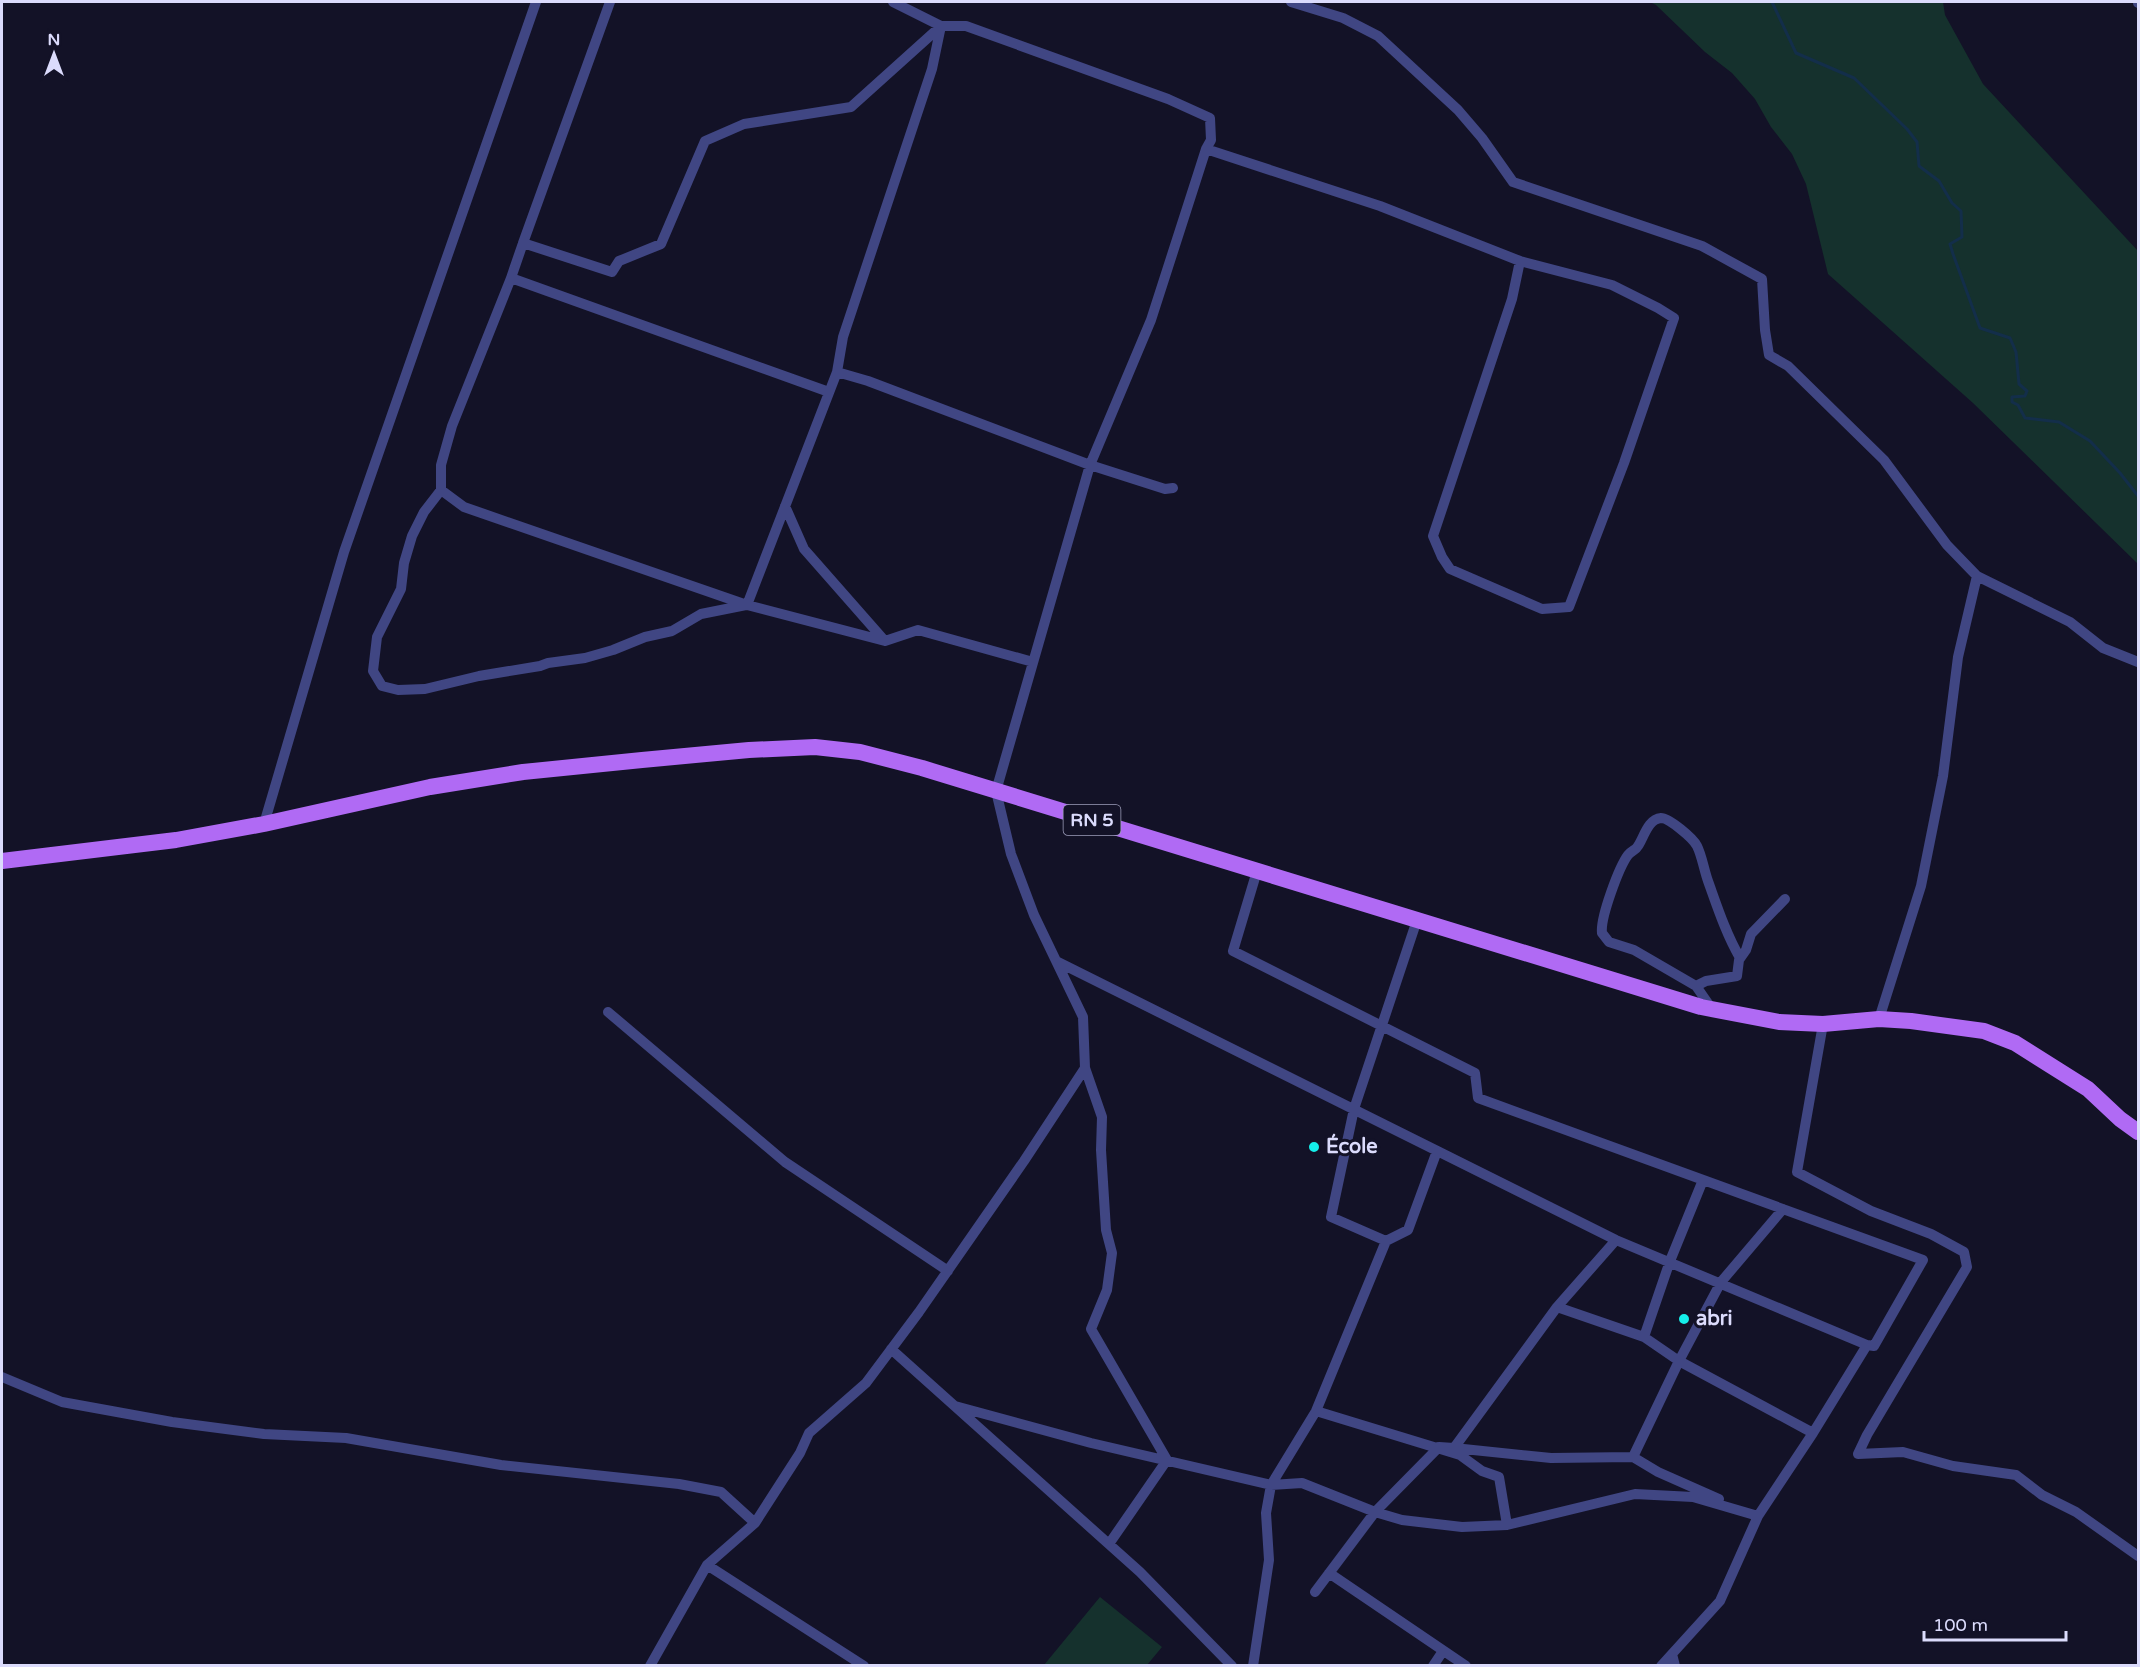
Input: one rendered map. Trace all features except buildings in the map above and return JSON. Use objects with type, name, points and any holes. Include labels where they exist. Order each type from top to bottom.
[{"type":"main road","name":"RN 5","points":[[2,861],[176,840],[264,824],[420,789],[494,776],[749,750],[815,747],[860,752],[922,768],[1713,1009],[1768,1022],[1823,1024],[1879,1019],[1958,1026],[1984,1031],[2015,1043],[2088,1089],[2120,1119],[2139,1132]]},
{"type":"street","points":[[264,824],[344,552],[536,2]]},
{"type":"street","points":[[610,2],[511,278],[452,426],[441,465],[441,490],[424,512],[412,536],[404,563],[401,589],[376,637],[373,671],[382,686],[389,689],[425,689],[479,676],[585,658],[654,634],[672,632],[701,614],[747,605]]},
{"type":"street","points":[[893,2],[941,26],[966,26],[1168,99],[1210,118],[1212,140],[1206,149],[1151,320],[1090,465],[996,791],[1011,854],[1034,915],[1083,1017],[1085,1068],[1102,1117],[1101,1150],[1106,1230],[1112,1253],[1107,1290],[1091,1329],[1167,1460]]},
{"type":"street","points":[[1292,2],[1343,18],[1378,36],[1438,89],[1458,110],[1482,138],[1513,182],[1702,246],[1762,279],[1769,355],[1788,366],[1884,460],[1947,545],[1977,576],[2070,622],[2103,648],[2139,662]]},
{"type":"street","points":[[523,243],[612,272],[619,261],[661,244],[705,141],[744,124],[851,107],[941,26]]},
{"type":"street","points":[[747,605],[837,372],[843,338],[932,69],[941,26]]},
{"type":"street","points":[[1206,149],[1380,206],[1520,261],[1612,285],[1674,318],[1624,463],[1569,607],[1542,609],[1450,569],[1433,536],[1508,310],[1520,261]]},
{"type":"street","points":[[511,278],[829,392]]},
{"type":"street","points":[[837,372],[868,381],[1090,465],[1166,489],[1173,488]]},
{"type":"street","points":[[441,490],[464,507],[747,605],[885,640],[918,630],[1033,662]]},
{"type":"street","points":[[785,506],[804,549],[885,640]]},
{"type":"street","points":[[1879,1019],[1921,886],[1943,776],[1959,657],[1977,576]]},
{"type":"street","points":[[1713,1009],[1696,986],[1634,950],[1609,942],[1602,933],[1603,915],[1628,855],[1637,848],[1649,825],[1655,820],[1665,819],[1686,832],[1697,846],[1719,909],[1740,958]]},
{"type":"street","points":[[1056,961],[1616,1240],[1670,1261],[1689,1272],[1720,1282],[1874,1346],[1923,1260],[1478,1098],[1475,1073],[1233,951],[1257,871]]},
{"type":"street","points":[[1696,986],[1706,981],[1737,976],[1740,958],[1746,950],[1751,934],[1785,899]]},
{"type":"street","points":[[1386,1241],[1331,1217],[1354,1109],[1417,920]]},
{"type":"street","points":[[608,1012],[785,1162],[948,1271]]},
{"type":"street","points":[[1823,1024],[1797,1172],[1871,1211],[1931,1234],[1964,1252],[1967,1267],[1866,1435],[1858,1454],[1903,1452],[1953,1466],[2016,1475],[2042,1495],[2080,1515],[2139,1556]]},
{"type":"street","points":[[650,1665],[707,1565],[755,1523],[800,1453],[809,1433],[866,1383],[948,1271],[1085,1068]]},
{"type":"street","points":[[1253,1665],[1269,1560],[1266,1513],[1270,1485],[1316,1411],[1386,1241],[1408,1230],[1437,1151]]},
{"type":"street","points":[[1644,1337],[1670,1261],[1703,1180]]},
{"type":"street","points":[[1633,1457],[1720,1282],[1783,1209]]},
{"type":"street","points":[[1454,1448],[1557,1307],[1616,1240]]},
{"type":"street","points":[[1557,1307],[1644,1337],[1679,1361],[1814,1433]]},
{"type":"street","points":[[1661,1665],[1720,1601],[1758,1516],[1814,1433],[1867,1345]]},
{"type":"street","points":[[891,1349],[1140,1572],[1232,1665]]},
{"type":"street","points":[[2,1377],[62,1402],[172,1422],[264,1434],[346,1438],[501,1465],[679,1484],[722,1492],[755,1523]]},
{"type":"street","points":[[955,1406],[1091,1443],[1270,1485],[1302,1483],[1375,1512],[1402,1520],[1462,1527],[1507,1526],[1635,1494],[1693,1497],[1758,1516]]},
{"type":"street","points":[[1316,1411],[1460,1455],[1482,1471],[1499,1477],[1507,1526]]},
{"type":"street","points":[[1315,1592],[1375,1512],[1439,1448],[1551,1458],[1633,1457],[1658,1472],[1758,1516]]},
{"type":"street","points":[[1109,1544],[1167,1460]]},
{"type":"street","points":[[707,1565],[864,1665]]},
{"type":"street","points":[[1329,1573],[1466,1665]]},
{"type":"street","points":[[1433,1665],[1443,1651]]},
{"type":"street","points":[[1672,1654],[1675,1665]]},
{"type":"green space","points":[[1650,2],[1943,2],[1945,15],[1983,84],[2138,251],[2138,564],[1973,403],[1828,274],[1806,184],[1792,154],[1771,127],[1755,99],[1732,73]]},
{"type":"green space","points":[[1100,1597],[1162,1647],[1147,1665],[1044,1665]]},
{"type":"waterway","points":[[1772,2],[1796,53],[1854,78],[1907,129],[1917,142],[1919,166],[1939,181],[1952,203],[1961,211],[1962,237],[1950,244],[1980,328],[2010,338],[2016,352],[2019,384],[2027,391],[2025,396],[2012,397],[2012,402],[2018,405],[2025,418],[2059,422],[2090,441],[2138,496]]},
{"type":"place","name":"École","points":[[1314,1147]]},
{"type":"place","name":"abri","points":[[1684,1319]]}]
